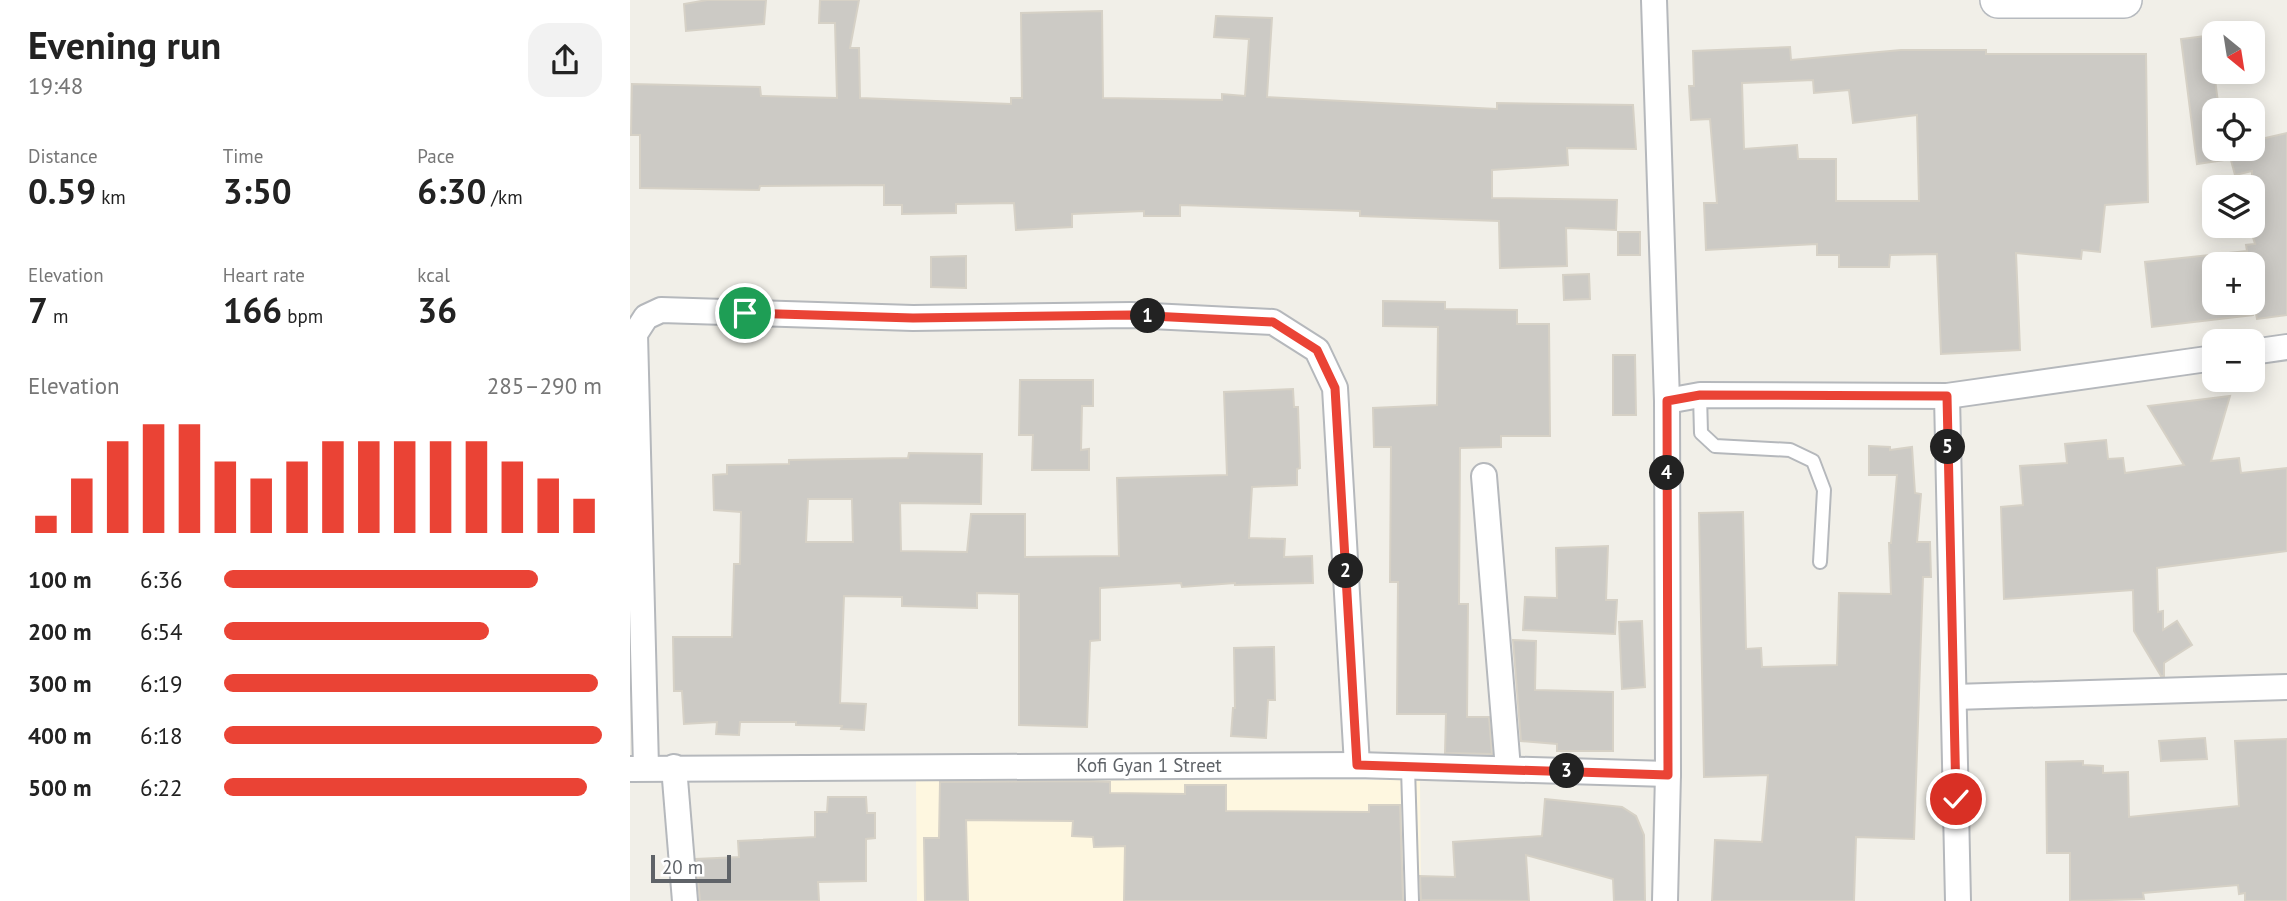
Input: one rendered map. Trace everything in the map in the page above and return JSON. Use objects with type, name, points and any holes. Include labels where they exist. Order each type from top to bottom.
[{"type":"street","points":[[1654,0],[1667,401],[1668,775],[1665,901]]},
{"type":"street","points":[[1998,0],[2124,0]]},
{"type":"street","points":[[638,768],[635,334],[646,317],[661,310],[913,318],[1131,315],[1273,322],[1317,350],[1335,388],[1357,765]]},
{"type":"street","points":[[2265,350],[2287,347]]},
{"type":"street","points":[[1667,401],[1700,395],[1947,396],[2202,360]]},
{"type":"street","points":[[1947,396],[1958,901]]},
{"type":"street","points":[[1484,476],[1508,769]]},
{"type":"street","points":[[1954,697],[2287,687]]},
{"type":"street","name":"Kofi Gyan 1 Street","points":[[638,768],[1357,765],[1668,775]]},
{"type":"street","points":[[674,767],[685,901]]},
{"type":"lane","points":[[1700,395],[1701,433],[1715,446],[1790,450],[1813,461],[1824,490],[1819,562]]},
{"type":"lane","points":[[1408,768],[1412,901]]},
{"type":"shaded area","points":[[916,779],[1420,780],[1421,901],[917,901]]},
{"type":"building","points":[[707,0],[766,0],[764,24],[686,31],[684,4]]},
{"type":"building","points":[[820,0],[859,0],[850,48],[859,48],[860,98],[1011,104],[1011,98],[1022,98],[1021,13],[1102,11],[1103,98],[1222,100],[1222,94],[1245,96],[1249,39],[1214,37],[1216,16],[1272,18],[1267,97],[1497,109],[1497,103],[1633,105],[1636,149],[1567,148],[1568,165],[1492,170],[1492,198],[1617,200],[1616,230],[1566,228],[1567,266],[1500,268],[1499,221],[1360,216],[1360,211],[1180,205],[1180,216],[1144,216],[1144,211],[1072,214],[1072,227],[1016,230],[1014,203],[956,204],[956,213],[902,214],[902,205],[884,205],[884,185],[760,186],[759,190],[640,188],[640,135],[631,135],[632,84],[760,87],[761,96],[837,98],[835,23],[819,23]]},
{"type":"building","points":[[2202,36],[2202,84],[2216,84],[2217,98],[2202,98],[2202,161],[2218,161],[2197,164],[2181,39]]},
{"type":"building","points":[[1790,47],[1791,60],[1901,50],[1986,50],[1986,54],[2146,54],[2148,202],[2105,205],[2100,252],[2082,250],[2081,259],[2016,253],[2020,350],[1941,354],[1937,254],[1890,255],[1889,267],[1839,267],[1839,255],[1817,255],[1817,244],[1706,250],[1704,203],[1717,203],[1710,119],[1691,120],[1689,86],[1694,86],[1693,51]],"holes":[[[1813,80],[1814,93],[1849,90],[1853,123],[1917,115],[1919,201],[1836,201],[1836,159],[1798,159],[1797,145],[1744,149],[1742,83]]]},
{"type":"building","points":[[2287,133],[2287,315],[2257,319],[2256,315],[2265,315],[2265,252],[2238,252],[2247,251],[2246,245],[2255,244],[2253,238],[2265,238],[2265,175],[2252,175],[2252,171],[2235,175],[2231,161],[2265,161],[2265,138]]},
{"type":"building","points":[[1618,232],[1640,232],[1640,255],[1618,255]]},
{"type":"building","points":[[966,256],[966,288],[931,287],[931,257]]},
{"type":"building","points":[[2202,256],[2202,315],[2253,315],[2152,327],[2145,262]]},
{"type":"building","points":[[1589,274],[1590,299],[1564,300],[1563,275]]},
{"type":"building","points":[[1383,301],[1445,302],[1445,309],[1517,310],[1517,324],[1549,324],[1550,436],[1501,436],[1501,447],[1460,448],[1459,604],[1468,604],[1467,717],[1489,717],[1492,754],[1445,753],[1446,714],[1397,714],[1398,582],[1390,582],[1391,447],[1374,447],[1373,408],[1437,405],[1438,327],[1383,326]]},
{"type":"building","points":[[1613,355],[1635,355],[1636,415],[1613,415]]},
{"type":"building","points":[[1020,380],[1093,380],[1093,406],[1082,406],[1081,450],[1089,449],[1089,470],[1032,470],[1033,435],[1019,435]]},
{"type":"building","points":[[1293,389],[1294,407],[1298,407],[1300,468],[1297,469],[1297,485],[1252,487],[1249,538],[1285,539],[1284,557],[1312,556],[1313,583],[1235,583],[1182,587],[1181,583],[1100,588],[1100,640],[1090,641],[1087,727],[1019,725],[1019,594],[977,593],[977,608],[902,606],[902,597],[844,596],[840,703],[866,704],[864,730],[841,729],[842,726],[796,725],[796,722],[740,722],[739,735],[716,734],[717,722],[684,724],[682,691],[674,691],[673,637],[732,637],[734,564],[740,564],[741,512],[714,510],[713,475],[727,474],[727,465],[789,464],[789,460],[908,458],[909,453],[982,454],[981,504],[900,503],[901,551],[967,552],[971,514],[1025,514],[1025,557],[1119,556],[1117,478],[1227,475],[1224,392]],"holes":[[[808,499],[852,499],[853,542],[806,542]]]},
{"type":"building","points":[[2230,396],[2211,461],[2239,458],[2241,473],[2287,468],[2287,551],[2157,568],[2158,612],[2163,611],[2163,630],[2177,621],[2192,645],[2164,663],[2164,676],[2161,676],[2134,631],[2133,590],[2004,599],[2001,507],[2023,505],[2020,466],[2067,463],[2065,444],[2106,440],[2108,459],[2123,458],[2125,473],[2184,465],[2148,406]]},
{"type":"building","points":[[1869,446],[1890,447],[1890,450],[1912,447],[1915,493],[1921,494],[1917,542],[1930,542],[1931,577],[1923,577],[1914,839],[1856,837],[1854,901],[1712,901],[1715,840],[1762,842],[1768,775],[1704,777],[1699,513],[1743,512],[1746,649],[1761,648],[1762,667],[1837,665],[1839,593],[1891,594],[1889,543],[1897,475],[1869,475]]},
{"type":"building","points":[[1608,546],[1606,600],[1617,600],[1615,634],[1523,630],[1525,597],[1557,598],[1556,548]]},
{"type":"building","points":[[1642,621],[1645,687],[1622,689],[1619,622]]},
{"type":"building","points":[[1513,640],[1536,641],[1535,690],[1613,692],[1613,751],[1557,751],[1557,744],[1521,741]]},
{"type":"building","points":[[1274,647],[1275,700],[1268,700],[1266,738],[1231,736],[1235,708],[1234,648]]},
{"type":"building","points":[[2205,738],[2207,759],[2161,761],[2159,741]]},
{"type":"building","points":[[2287,739],[2287,901],[2245,901],[2245,893],[2239,894],[2238,885],[2143,893],[2144,899],[2070,901],[2070,853],[2047,853],[2046,762],[2083,761],[2083,765],[2103,766],[2103,773],[2128,772],[2129,817],[2239,806],[2235,741]]},
{"type":"building","points":[[940,782],[1110,782],[1110,793],[1185,794],[1185,785],[1226,785],[1226,811],[1369,812],[1369,805],[1400,805],[1403,901],[1124,901],[1125,846],[1094,847],[1093,837],[1072,836],[1073,821],[966,820],[968,901],[925,901],[924,838],[939,838]]},
{"type":"building","points":[[828,797],[866,797],[867,813],[875,813],[875,838],[866,839],[866,881],[818,882],[819,901],[700,901],[696,859],[739,857],[738,841],[815,837],[815,812],[827,812]]},
{"type":"building","points":[[1545,799],[1622,807],[1636,816],[1644,835],[1645,901],[1614,901],[1613,879],[1526,855],[1529,901],[1421,900],[1420,876],[1455,877],[1453,842],[1542,836]]},
{"type":"route","points":[[745,313],[913,318],[1131,315],[1273,322],[1317,350],[1335,388],[1357,765],[1668,775],[1667,401],[1700,395],[1947,396],[1956,799]]}]
